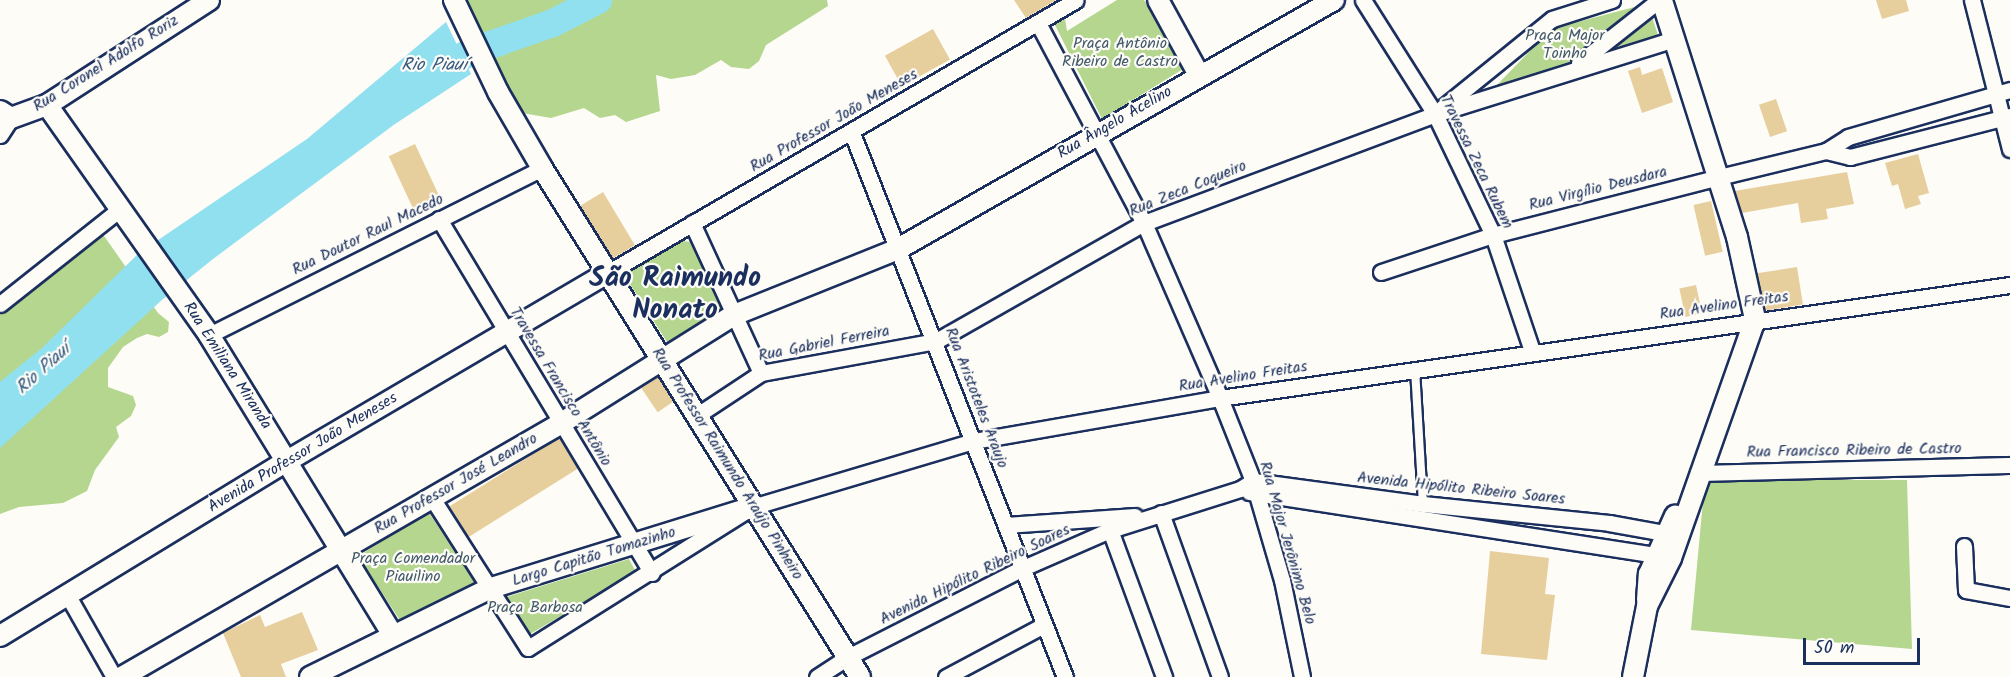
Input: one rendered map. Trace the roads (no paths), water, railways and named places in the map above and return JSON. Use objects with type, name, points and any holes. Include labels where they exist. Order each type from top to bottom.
[{"type":"main road","name":"Rua Coronel Adolfo Roriz","points":[[3,124],[47,105],[207,0]]},
{"type":"main road","name":"Rua Professor Raimundo Araújo Pinheiro","points":[[454,0],[498,93],[542,168],[860,677]]},
{"type":"main road","points":[[1158,0],[1199,75]]},
{"type":"main road","name":"Rua Ângelo Acelino","points":[[734,315],[898,249],[1199,75],[1334,0]]},
{"type":"main road","points":[[1633,677],[1647,606],[1647,586],[1664,556],[1696,478],[1755,319],[1719,177],[1661,0]]},
{"type":"main road","name":"Rua Emiliana Miranda","points":[[47,105],[209,334],[393,635]]},
{"type":"main road","name":"Avenida Professor João Meneses","points":[[0,636],[287,461],[609,272]]},
{"type":"main road","name":"Rua Professor José Leandro","points":[[122,677],[560,424],[734,315]]},
{"type":"main road","name":"Largo Capitão Tomazinho","points":[[310,677],[491,588],[636,545],[752,507]]},
{"type":"street","name":"Rua Professor João Meneses","points":[[609,272],[852,133],[1076,0]]},
{"type":"street","name":"Travessa Zeca Rubem","points":[[1363,0],[1435,114],[1493,235],[1532,351]]},
{"type":"street","points":[[1435,114],[1552,19],[1612,0]]},
{"type":"street","points":[[1572,69],[1661,0]]},
{"type":"street","points":[[1972,0],[2003,92],[2010,149]]},
{"type":"street","name":"Rua Major Jerônimo Belo","points":[[1038,23],[1144,223],[1220,398],[1282,580],[1302,677]]},
{"type":"street","points":[[1435,114],[1572,69],[1674,39]]},
{"type":"street","name":"Rua Virgílio Deusdara","points":[[1381,272],[1493,235],[1826,151],[1848,136],[2003,92]]},
{"type":"street","name":"Rua Zeca Coqueiro","points":[[936,341],[1144,223],[1435,114]]},
{"type":"street","name":"Rua Virgílio Deusdara","points":[[1826,151],[1850,157],[2006,117]]},
{"type":"street","name":"Rua Aristoteles Araujo","points":[[852,133],[936,341],[1065,677]]},
{"type":"street","name":"Rua Doutor Raul Macedo","points":[[209,334],[542,168]]},
{"type":"street","points":[[0,304],[120,209]]},
{"type":"street","name":"Travessa Francisco Antônio","points":[[440,219],[560,424],[652,573]]},
{"type":"street","points":[[692,223],[761,372]]},
{"type":"street","name":"Rua Avelino Freitas","points":[[491,588],[528,648],[652,573],[752,507],[973,441],[1220,398],[1532,351],[2010,285]]},
{"type":"street","name":"Rua Gabriel Ferreira","points":[[696,416],[761,372],[936,341]]},
{"type":"street","name":"Rua Francisco Ribeiro de Castro","points":[[1696,478],[2010,465]]},
{"type":"street","name":"Avenida Hipólito Ribeiro Soares","points":[[1250,488],[1455,526],[1664,556]]},
{"type":"street","name":"Avenida Hipólito Ribeiro Soares","points":[[817,677],[848,657],[1023,568],[1157,514],[1250,488],[1423,504],[1673,534]]},
{"type":"street","points":[[432,498],[491,588]]},
{"type":"street","points":[[1455,526],[1458,508]]},
{"type":"street","points":[[1157,514],[1220,677]]},
{"type":"street","name":"Avenida Hipólito Ribeiro Soares","points":[[1006,525],[1157,514]]},
{"type":"street","points":[[1110,531],[1164,677]]},
{"type":"street","points":[[1964,546],[1966,590],[2010,598]]},
{"type":"street","points":[[68,596],[114,677]]},
{"type":"street","points":[[946,677],[1044,625]]},
{"type":"lane","points":[[1415,369],[1423,504]]},
{"type":"water","points":[[446,22],[471,74],[395,124],[213,259],[163,299],[0,448],[0,382],[43,347],[139,253],[307,139]]},
{"type":"waterway","name":"Rio Piauí","points":[[427,74],[473,51],[553,23],[598,0]]},
{"type":"district","name":"São Raimundo Nonato","points":[[675,295]]},
{"type":"park label","name":"Praça Major Toinho","points":[[1565,45]]},
{"type":"park label","name":"Praça Antônio Ribeiro de Castro","points":[[1120,53]]},
{"type":"park label","name":"Praça Comendador Piauilino","points":[[413,568]]},
{"type":"park label","name":"Praça Barbosa","points":[[535,608]]}]
